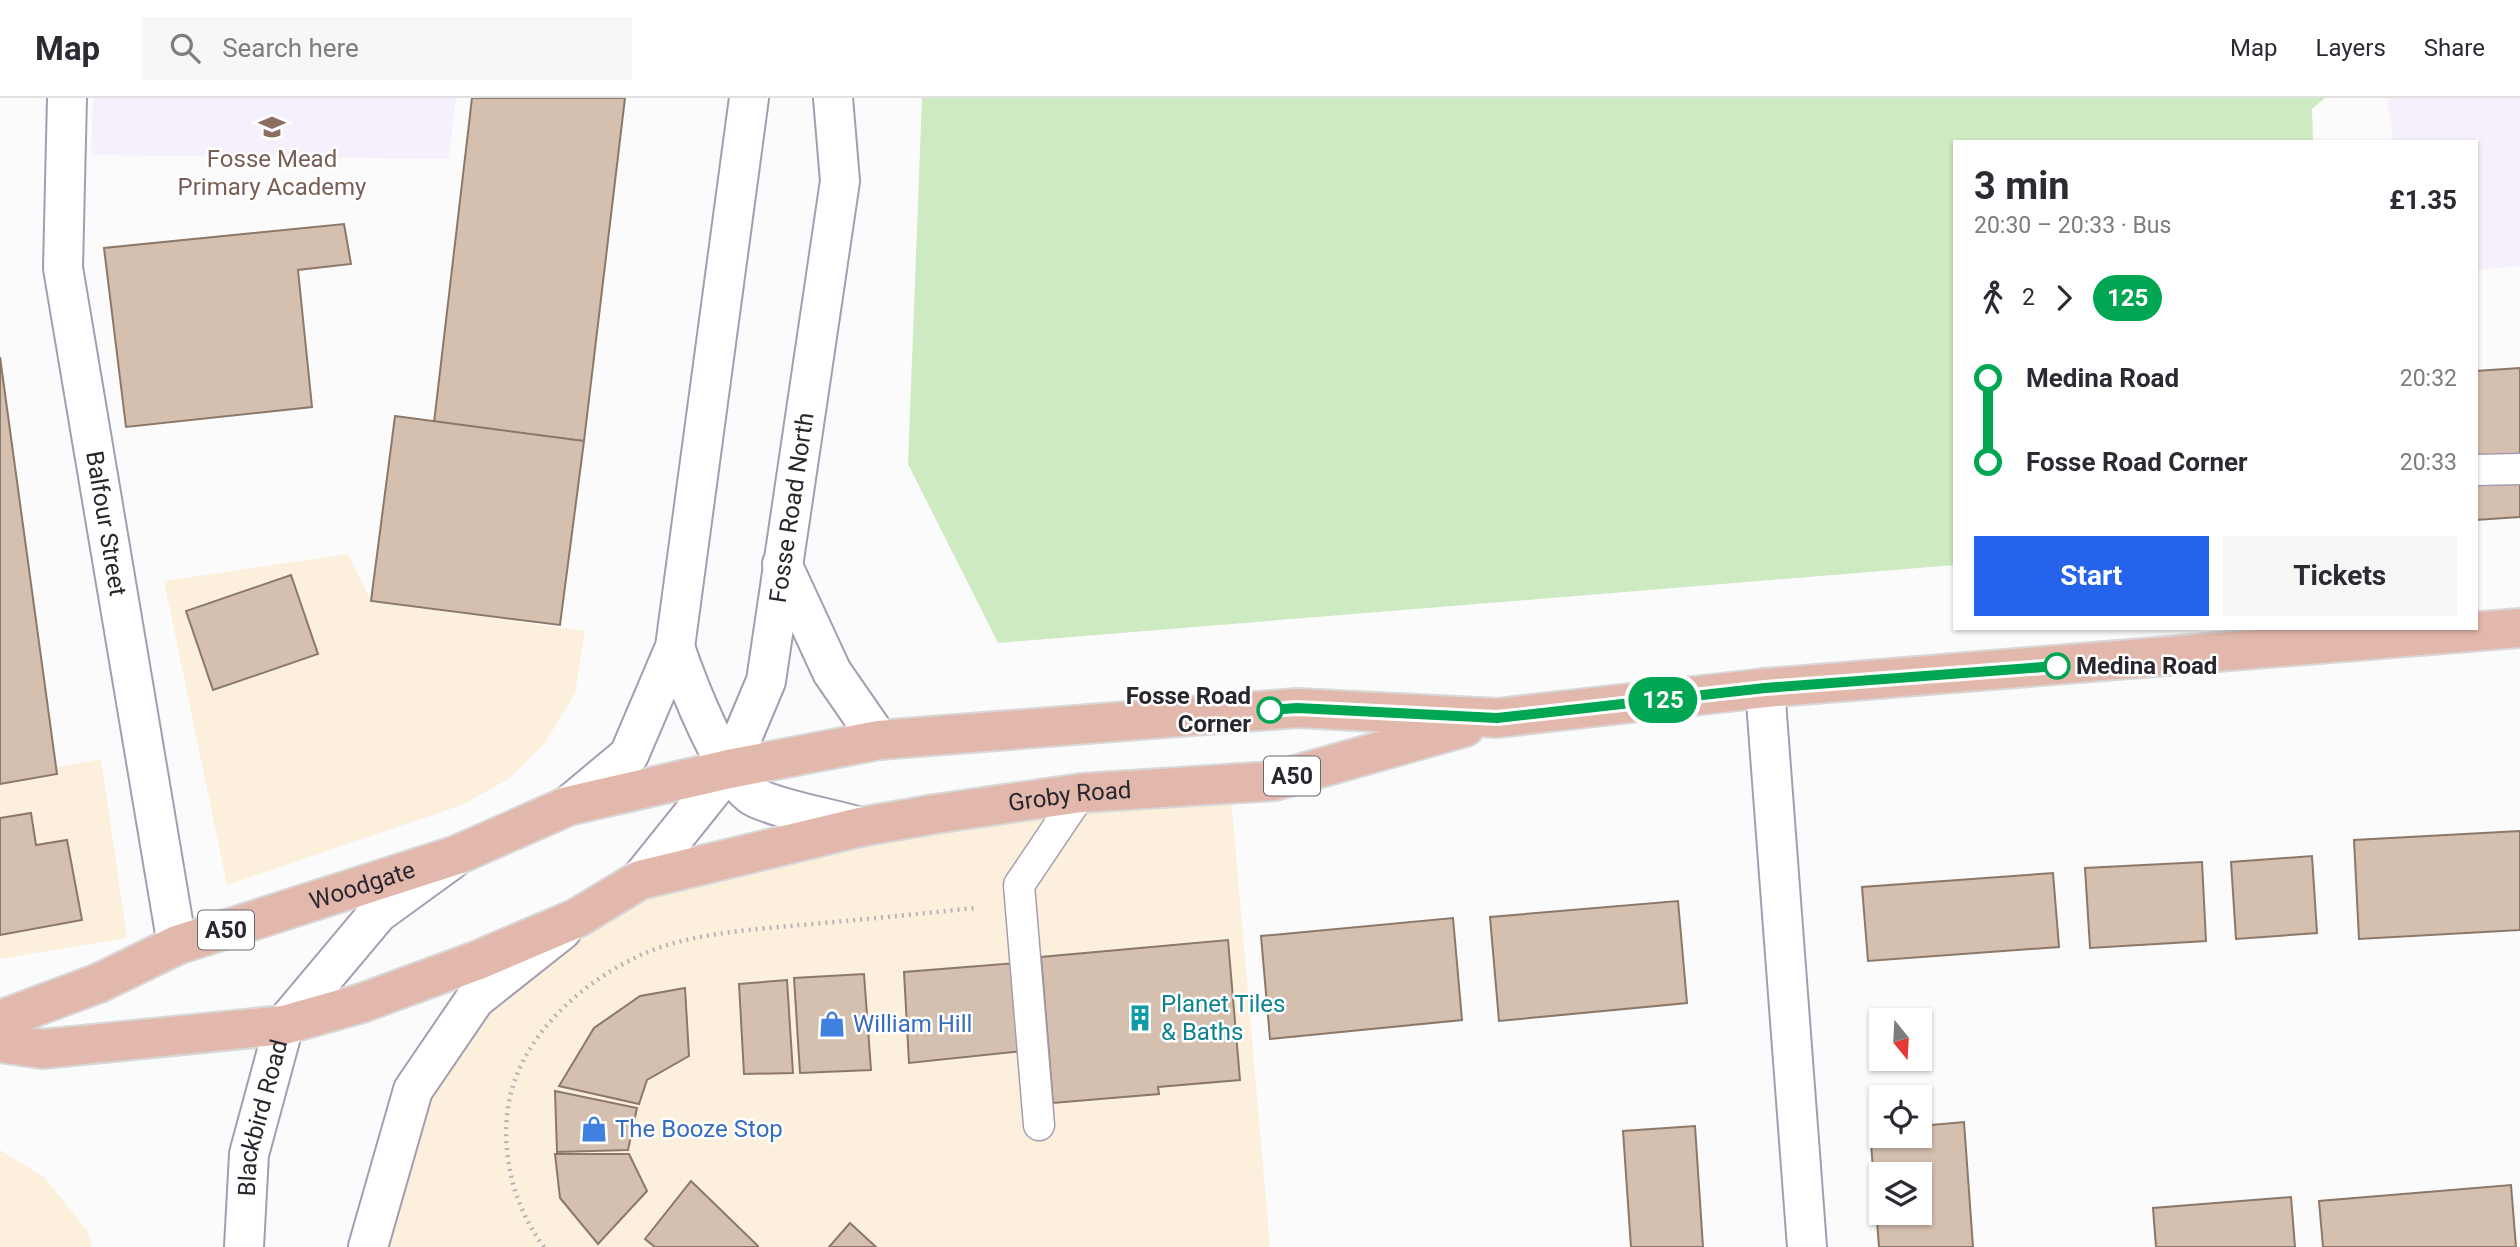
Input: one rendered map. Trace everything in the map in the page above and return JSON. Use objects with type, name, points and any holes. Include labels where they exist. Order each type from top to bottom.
[{"type":"main road","name":"Groby Road","points":[[2478,630],[2520,628]]},
{"type":"main road","name":"Groby Road","points":[[729,769],[879,740],[1297,708],[1497,718],[1765,688],[2327,636],[2472,630]]},
{"type":"main road","name":"Groby Road","points":[[640,880],[860,827],[1081,793],[1274,782],[1497,718]]},
{"type":"main road","name":"Woodgate","points":[[0,1020],[99,983],[177,945],[457,855],[568,806],[729,769]]},
{"type":"main road","name":"A50","points":[[0,1043],[42,1049],[284,1025],[362,1003],[477,961],[577,918],[640,880]]},
{"type":"street","name":"Balfour Street","points":[[67,98],[63,268],[177,945]]},
{"type":"street","points":[[568,806],[629,755],[675,648],[749,98]]},
{"type":"street","name":"Fosse Road North","points":[[640,880],[729,769],[766,681],[840,181],[833,98]]},
{"type":"street","points":[[782,564],[832,672],[879,740]]},
{"type":"street","points":[[675,648],[687,682],[729,769],[753,797],[860,827]]},
{"type":"street","points":[[1765,688],[1807,1247]]},
{"type":"street","name":"Blackbird Road","points":[[244,1247],[249,1154],[284,1025],[378,913],[457,855]]},
{"type":"street","points":[[368,1247],[413,1090],[475,999],[577,918]]},
{"type":"lane","points":[[2478,470],[2520,469]]},
{"type":"lane","points":[[1039,1125],[1019,885],[1081,793]]},
{"type":"path","points":[[544,1247],[516,1199],[507,1160],[506,1123],[512,1080],[538,1037],[570,999],[605,974],[645,953],[695,940],[745,931],[1021,903]]},
{"type":"shaded area","name":"Fosse Mead Primary Academy","points":[[93,98],[456,98],[449,159],[91,155]]},
{"type":"shaded area","points":[[2387,98],[2520,98],[2520,266],[2478,270],[2478,140],[2393,140]]},
{"type":"shaded area","points":[[348,554],[371,601],[585,631],[575,693],[545,743],[510,778],[462,805],[227,885],[164,581]]},
{"type":"shaded area","points":[[101,759],[127,938],[0,959],[0,778]]},
{"type":"shaded area","points":[[1230,786],[1270,1247],[368,1247],[413,1090],[475,999],[640,880]]},
{"type":"shaded area","points":[[0,1150],[44,1177],[88,1232],[92,1247],[0,1247]]},
{"type":"green space","points":[[922,98],[2325,98],[2312,109],[2313,140],[1953,140],[1953,565],[998,643],[908,464]]},
{"type":"building","points":[[472,98],[625,98],[584,441],[434,423]]},
{"type":"building","points":[[344,224],[351,264],[298,270],[312,407],[126,427],[104,248]]},
{"type":"building","points":[[0,357],[57,774],[0,784]]},
{"type":"building","points":[[2520,368],[2520,517],[2478,520],[2478,371]]},
{"type":"building","points":[[395,416],[584,441],[560,625],[371,601]]},
{"type":"building","points":[[291,575],[318,654],[213,690],[186,611]]},
{"type":"building","points":[[31,813],[36,845],[67,840],[82,920],[0,935],[0,818]]},
{"type":"building","points":[[2520,831],[2520,930],[2359,939],[2354,840]]},
{"type":"building","points":[[2312,856],[2317,933],[2236,939],[2231,862]]},
{"type":"building","points":[[2202,862],[2206,941],[2090,948],[2085,868]]},
{"type":"building","points":[[2053,873],[2059,947],[1868,961],[1862,887]]},
{"type":"building","points":[[1678,901],[1687,1003],[1499,1021],[1490,917]]},
{"type":"building","points":[[1453,918],[1462,1020],[1270,1039],[1261,936]]},
{"type":"building","name":"Planet Tiles & Baths","points":[[1228,940],[1240,1080],[1158,1087],[1159,1094],[1053,1103],[1041,957]]},
{"type":"building","points":[[1016,963],[1022,1051],[909,1063],[904,972]]},
{"type":"building","name":"William Hill","points":[[864,974],[871,1070],[800,1073],[794,978]]},
{"type":"building","points":[[787,980],[793,1073],[744,1074],[739,984]]},
{"type":"building","points":[[685,988],[689,1056],[647,1080],[639,1104],[559,1086],[594,1028],[640,996]]},
{"type":"building","name":"The Booze Stop","points":[[555,1091],[637,1108],[628,1150],[557,1152]]},
{"type":"building","points":[[1964,1122],[1973,1247],[1879,1247],[1877,1225],[1932,1225],[1932,1162],[1872,1162],[1871,1148],[1932,1148],[1932,1125]]},
{"type":"building","points":[[1695,1126],[1703,1247],[1631,1247],[1623,1131]]},
{"type":"building","points":[[555,1154],[629,1154],[647,1191],[598,1244],[560,1198]]},
{"type":"building","points":[[691,1181],[758,1246],[655,1247],[645,1239]]},
{"type":"building","points":[[2511,1185],[2516,1247],[2323,1247],[2319,1201]]},
{"type":"building","points":[[2291,1197],[2295,1247],[2156,1247],[2153,1208]]},
{"type":"building","points":[[850,1223],[876,1247],[829,1247]]},
{"type":"bus line","name":"125","points":[[1270,710],[1297,708],[1497,718],[1765,688],[2057,666]]},
{"type":"place","name":"Fosse Mead Primary Academy","points":[[272,127]]},
{"type":"place","name":"Medina Road","points":[[2057,666]]},
{"type":"place","name":"Fosse Road Corner","points":[[1270,710]]},
{"type":"place","name":"Planet Tiles & Baths","points":[[1140,1018]]},
{"type":"place","name":"William Hill","points":[[832,1024]]},
{"type":"place","name":"The Booze Stop","points":[[594,1129]]}]
